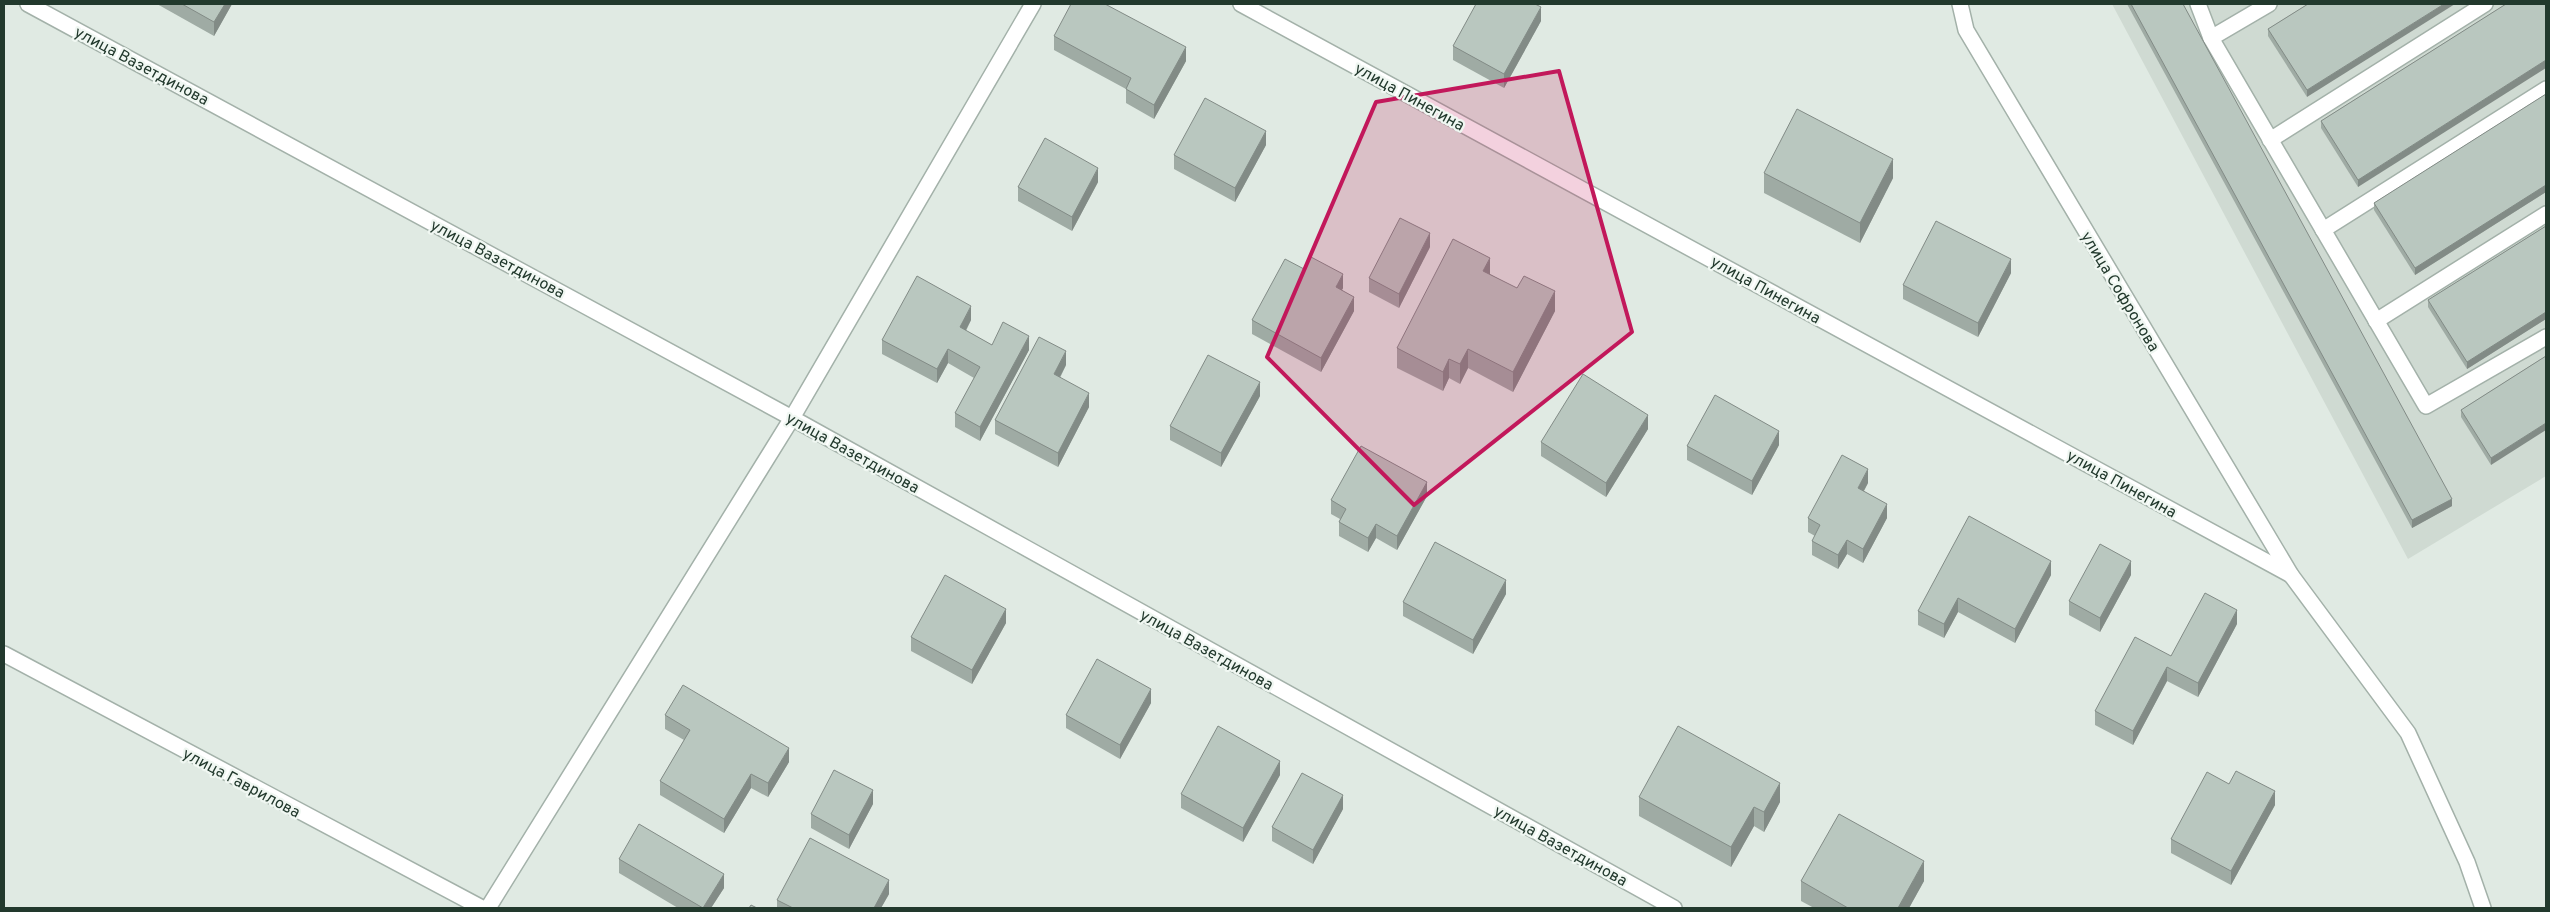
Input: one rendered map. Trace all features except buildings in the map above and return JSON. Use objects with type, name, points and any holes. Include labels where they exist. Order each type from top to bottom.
[{"type":"street","name":"улица Вазетдинова","points":[[28,4],[792,418],[1674,908]]},
{"type":"street","points":[[488,908],[792,418],[1033,4]]},
{"type":"street","name":"улица Пинегина","points":[[1241,4],[2291,575]]},
{"type":"street","name":"улица Софронова","points":[[1960,4],[1966,30],[2291,575],[2408,733],[2467,862],[2483,908]]},
{"type":"street","points":[[2198,4],[2211,38],[2426,406],[2546,337]]},
{"type":"street","points":[[2211,38],[2269,4]]},
{"type":"street","points":[[2270,140],[2485,4]]},
{"type":"street","points":[[2323,230],[2546,89]]},
{"type":"street","points":[[2376,321],[2546,214]]},
{"type":"street","name":"улица Гаврилова","points":[[4,654],[482,908]]},
{"type":"highlighted area","points":[[1559,71],[1632,332],[1414,505],[1267,357],[1376,102]]},
{"type":"shaded area","points":[[2112,4],[2546,4],[2546,476],[2408,559]]}]
